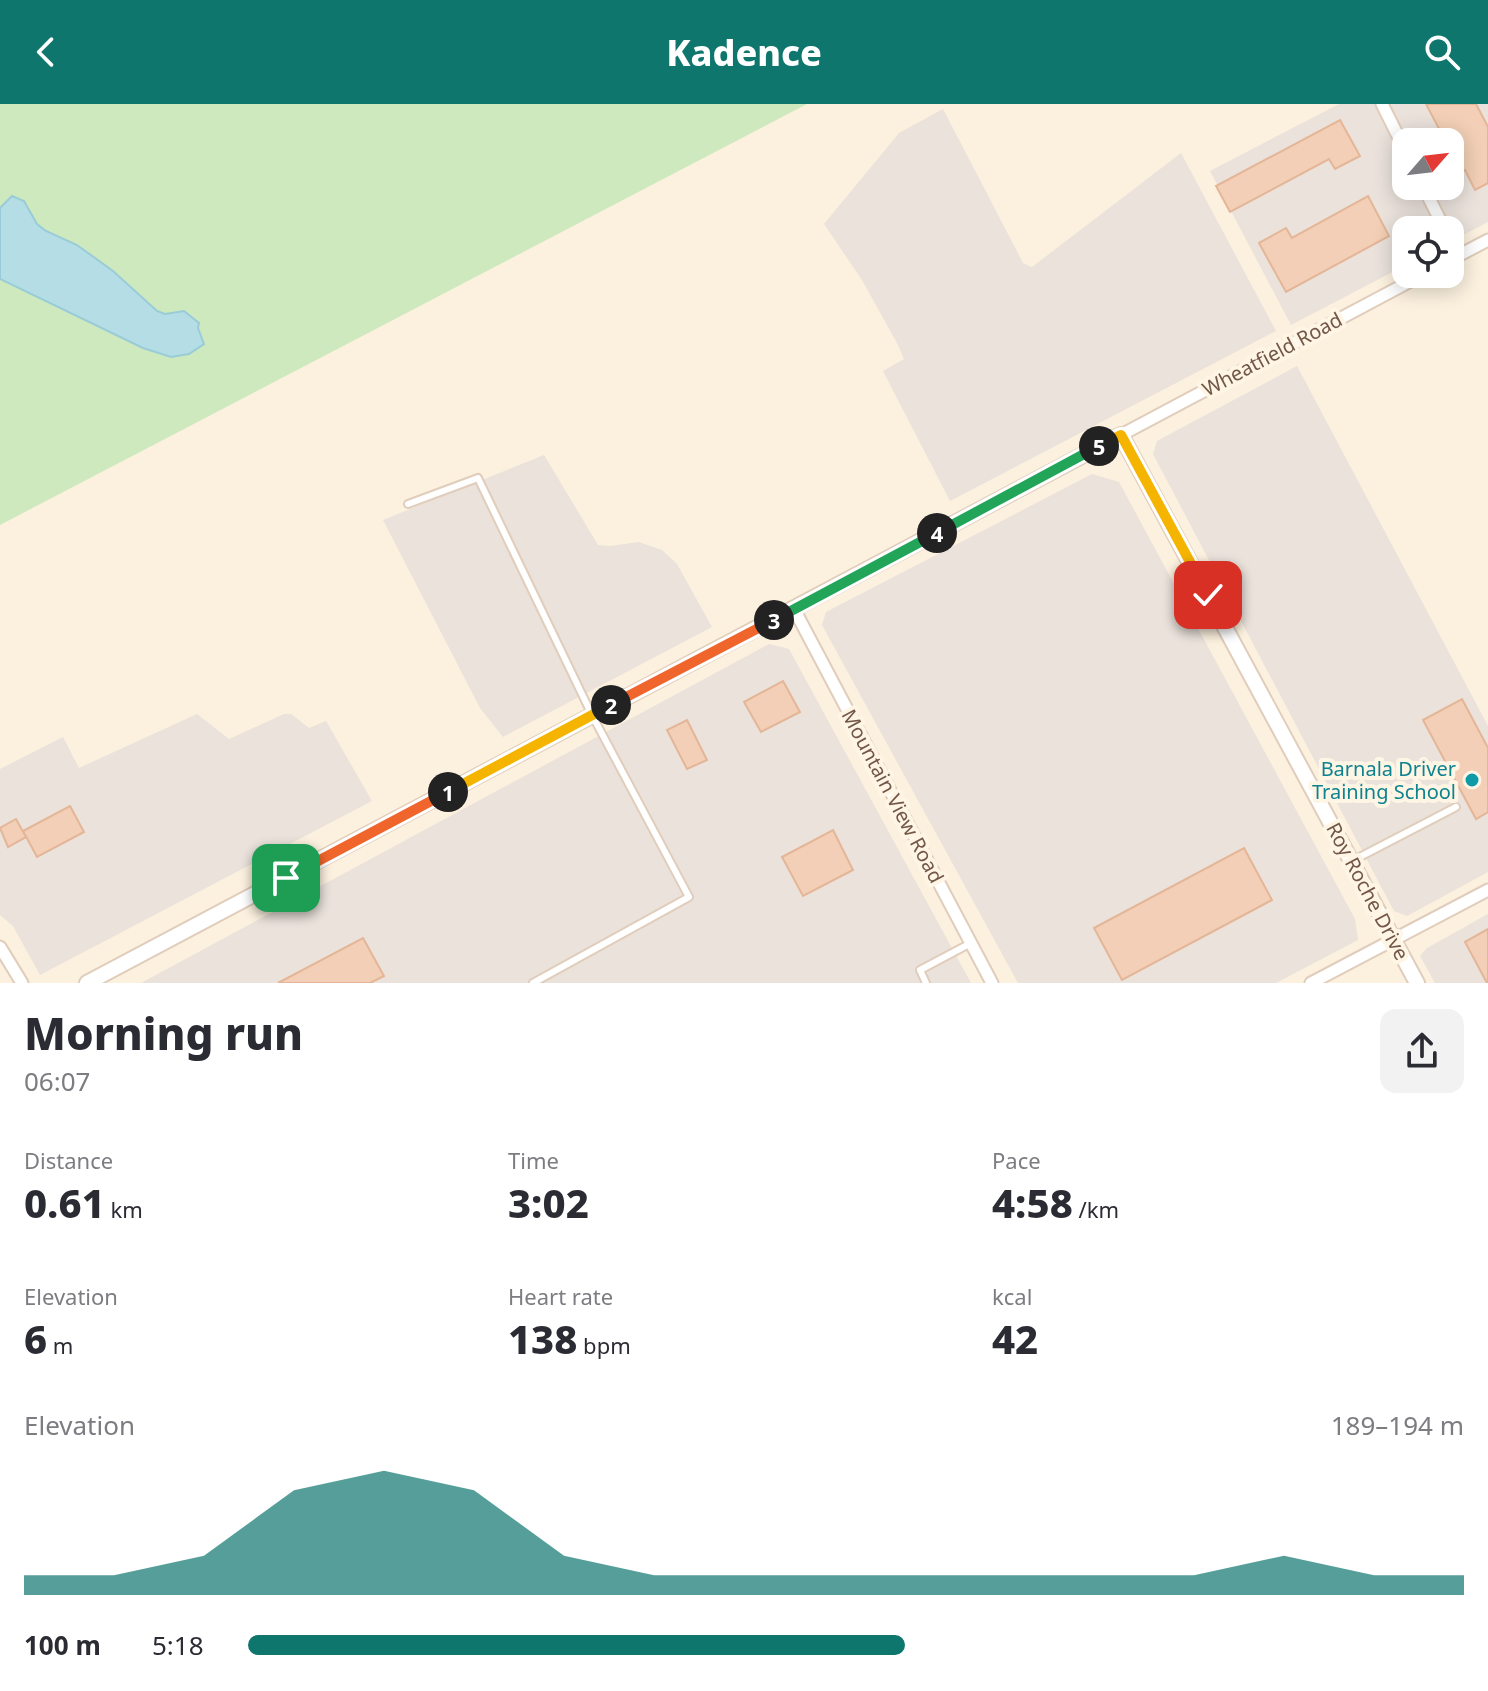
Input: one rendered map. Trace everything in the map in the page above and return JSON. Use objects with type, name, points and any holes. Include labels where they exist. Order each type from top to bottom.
[{"type":"street","points":[[1382,104],[1394,128]]},
{"type":"street","points":[[1464,253],[1488,240]]},
{"type":"street","name":"Wheatfield Road","points":[[1121,435],[1398,288]]},
{"type":"street","points":[[87,983],[1121,435]]},
{"type":"street","name":"Roy Roche Drive","points":[[1121,435],[1417,983]]},
{"type":"street","name":"Mountain View Road","points":[[794,609],[992,983]]},
{"type":"street","points":[[1311,983],[1488,890]]},
{"type":"street","points":[[0,947],[22,983]]},
{"type":"lane","points":[[408,504],[478,478],[592,715],[689,897],[533,983]]},
{"type":"lane","points":[[1352,861],[1456,807]]},
{"type":"lane","points":[[926,983],[920,970],[971,943]]},
{"type":"shaded area","points":[[1339,104],[1488,104],[1488,222],[1464,235],[1464,216],[1392,216],[1392,272],[1291,325],[1210,171]]},
{"type":"shaded area","points":[[943,109],[1023,263],[1032,267],[1181,153],[1276,331],[950,501],[883,371],[904,359],[898,345],[862,280],[824,224],[899,133]]},
{"type":"shaded area","points":[[1297,366],[1488,726],[1488,872],[1407,916],[1394,911],[1153,454],[1157,441]]},
{"type":"shaded area","points":[[544,455],[598,545],[639,542],[662,550],[677,564],[712,627],[503,737],[480,708],[383,520]]},
{"type":"shaded area","points":[[1092,474],[1119,482],[1355,919],[1358,940],[1276,983],[1018,983],[822,625],[826,612]]},
{"type":"shaded area","points":[[769,644],[789,649],[971,983],[141,983]]},
{"type":"shaded area","points":[[197,714],[229,739],[284,714],[291,714],[309,728],[326,721],[372,801],[40,975],[13,926],[0,915],[0,769],[63,737],[79,768]]},
{"type":"shaded area","points":[[1488,914],[1488,983],[1435,983],[1420,956],[1427,948]]},
{"type":"green space","points":[[0,104],[807,104],[0,525]]},
{"type":"water","points":[[12,196],[24,201],[37,224],[77,245],[113,271],[157,311],[165,314],[184,311],[199,323],[204,344],[189,354],[171,357],[143,348],[0,279],[0,208]]},
{"type":"building","points":[[1426,104],[1476,104],[1488,127],[1488,183],[1475,190],[1464,171],[1464,128],[1439,128]]},
{"type":"building","points":[[1340,120],[1360,156],[1335,169],[1329,159],[1230,212],[1216,186]]},
{"type":"building","points":[[1368,196],[1389,236],[1286,292],[1259,243],[1286,228],[1292,238]]},
{"type":"building","points":[[783,681],[800,712],[761,732],[744,702]]},
{"type":"building","name":"Barnala Driver Training School","points":[[1462,699],[1488,748],[1488,812],[1476,819],[1423,720]]},
{"type":"building","points":[[687,720],[707,760],[687,769],[667,730]]},
{"type":"building","points":[[70,806],[84,832],[37,857],[23,831]]},
{"type":"building","points":[[16,819],[26,837],[8,847],[0,828]]},
{"type":"building","points":[[833,830],[853,870],[803,896],[782,857]]},
{"type":"building","points":[[1244,848],[1272,900],[1122,980],[1094,928]]},
{"type":"building","points":[[1488,929],[1488,983],[1487,983],[1465,942]]},
{"type":"building","points":[[363,938],[384,976],[370,983],[278,983]]},
{"type":"place","name":"Barnala Driver Training School","points":[[1472,780]]},
{"type":"route","points":[[286,878],[1121,435],[1208,595]]}]
